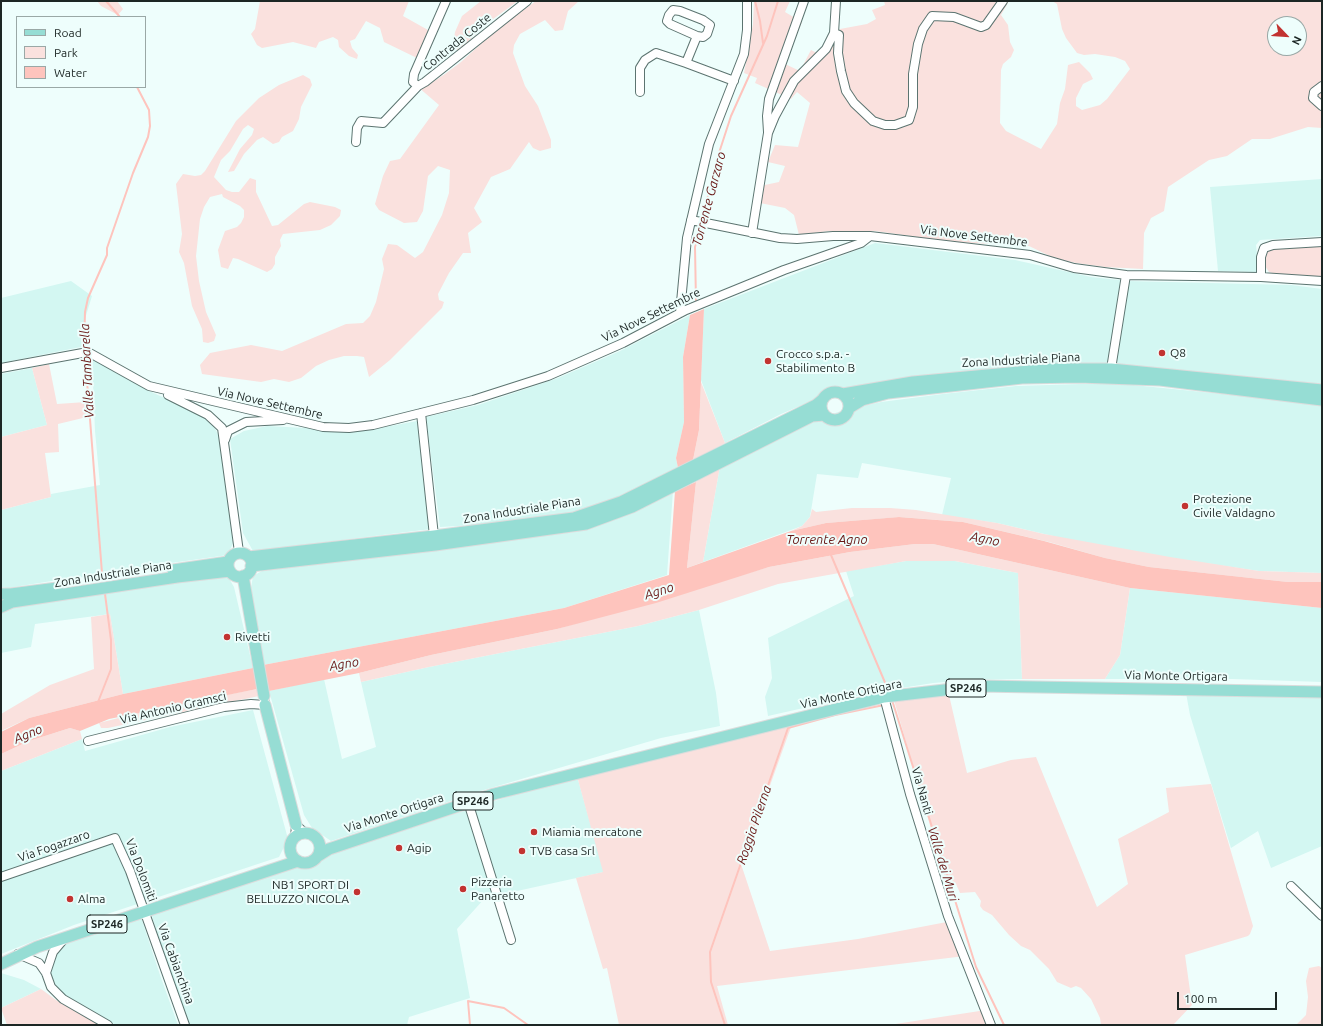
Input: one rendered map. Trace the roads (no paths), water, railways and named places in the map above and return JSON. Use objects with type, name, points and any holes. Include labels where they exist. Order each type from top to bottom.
[{"type":"main road","name":"Zona Industriale Piana","points":[[843,394],[913,382],[1051,369],[1111,369],[1322,390]]},
{"type":"main road","name":"Zona Industriale Piana","points":[[849,408],[862,400],[888,393],[1022,378],[1079,377],[1160,380],[1322,400]]},
{"type":"main road","points":[[834,392],[843,394],[848,400],[849,408],[846,415],[840,419],[831,420],[824,415],[821,408],[822,400],[829,393],[834,392]]},
{"type":"main road","name":"Zona Industriale Piana","points":[[246,558],[574,518],[621,502],[816,405],[822,400]]},
{"type":"main road","name":"Zona Industriale Piana","points":[[246,558],[565,528],[607,518],[665,491],[812,416],[824,415]]},
{"type":"main road","points":[[229,567],[232,555],[246,558],[249,572],[243,576],[255,654],[264,700],[296,825]]},
{"type":"main road","name":"Zona Industriale Piana","points":[[229,567],[236,576],[243,576]]},
{"type":"main road","name":"Zona Industriale Piana","points":[[1,594],[229,567]]},
{"type":"main road","name":"Zona Industriale Piana","points":[[1,607],[12,602],[177,577],[229,567]]},
{"type":"main road","name":"Via Monte Ortigara","points":[[318,856],[329,849],[494,794],[884,697],[979,686],[1322,692]]},
{"type":"main road","points":[[318,842],[320,849],[318,856],[309,862],[295,858],[291,845],[295,838],[306,834],[313,836],[318,842],[329,849]]},
{"type":"main road","name":"SP246","points":[[1,964],[18,954],[40,946],[283,866],[295,858]]},
{"type":"street","name":"Contrada Coste","points":[[446,1],[414,74],[413,82],[418,86],[527,1]]},
{"type":"street","points":[[683,311],[682,284],[691,220],[709,144],[744,54],[747,30],[746,1]]},
{"type":"street","points":[[768,133],[766,129],[769,99],[804,1]]},
{"type":"street","points":[[752,233],[768,133],[775,116],[794,82],[826,49],[834,32],[836,1]]},
{"type":"street","points":[[834,32],[839,35],[838,53],[846,90],[854,103],[874,121],[884,125],[895,125],[909,120],[913,107],[913,74],[918,44],[924,28],[932,16],[954,17],[981,27],[986,25],[1003,1]]},
{"type":"street","points":[[673,10],[690,14],[708,22],[710,25],[707,34],[703,37],[696,36],[674,27],[667,21],[673,10]]},
{"type":"street","points":[[686,62],[696,36]]},
{"type":"street","points":[[640,92],[640,68],[650,56],[656,54],[686,62],[734,81]]},
{"type":"street","points":[[356,142],[358,128],[361,121],[383,123],[418,86]]},
{"type":"street","points":[[1322,86],[1314,92],[1313,98],[1322,106]]},
{"type":"street","points":[[691,220],[752,233],[797,239],[833,236],[870,236]]},
{"type":"street","name":"Via Nove Settembre","points":[[1,368],[88,352],[149,386],[324,427],[349,428],[373,425],[506,391],[548,376],[623,343],[683,311],[784,270],[861,243],[870,236],[1030,255],[1074,268],[1126,275],[1261,277],[1322,281]]},
{"type":"street","points":[[1261,277],[1261,256],[1264,248],[1273,245],[1322,242]]},
{"type":"street","points":[[1111,369],[1126,275]]},
{"type":"street","points":[[149,386],[208,415],[222,428],[246,558]]},
{"type":"street","points":[[420,413],[434,536]]},
{"type":"street","points":[[224,443],[228,431],[246,422],[290,419]]},
{"type":"street","name":"Via Nanti","points":[[884,697],[910,794],[948,916],[991,1025]]},
{"type":"street","name":"Via Antonio Gramsci","points":[[88,741],[224,707],[251,704],[264,700]]},
{"type":"street","points":[[468,802],[511,940]]},
{"type":"street","points":[[296,825],[306,834]]},
{"type":"street","points":[[295,838],[296,825]]},
{"type":"street","name":"Via Fogazzaro","points":[[1,877],[115,838]]},
{"type":"street","name":"Via Dolomiti","points":[[115,838],[130,871],[144,912]]},
{"type":"street","points":[[1291,886],[1322,916]]},
{"type":"street","name":"Via Cabianchina","points":[[144,912],[185,1025]]},
{"type":"street","points":[[46,973],[52,957],[61,941],[67,937]]},
{"type":"street","points":[[40,946],[52,957]]},
{"type":"street","points":[[39,963],[40,946]]},
{"type":"street","points":[[18,954],[39,963],[46,973],[51,988],[63,999],[108,1025]]},
{"type":"water","points":[[704,309],[699,430],[693,460],[678,468],[676,458],[684,422],[683,357],[690,315]]},
{"type":"water","name":"Torrente Agno","points":[[696,482],[687,568],[791,531],[826,523],[899,517],[963,522],[1044,541],[1105,558],[1149,567],[1288,582],[1322,582],[1322,608],[1130,588],[933,544],[915,544],[850,552],[769,567],[656,603],[557,629],[431,655],[359,673],[269,691],[263,665],[564,608],[669,575],[675,491]]},
{"type":"water","name":"Agno","points":[[253,668],[257,689],[109,719],[80,731],[70,728],[29,741],[1,754],[1,732],[29,718],[123,694]]},
{"type":"waterway","name":"Valle Tambarella","points":[[106,1],[119,16]]},
{"type":"waterway","points":[[755,1],[763,43]]},
{"type":"waterway","name":"Torrente Garzaro","points":[[702,220],[718,156],[731,116],[767,36],[778,1]]},
{"type":"waterway","name":"Valle Tambarella","points":[[84,351],[85,312],[88,298],[107,255],[107,248],[133,173],[148,137],[150,126],[149,110],[138,88]]},
{"type":"waterway","name":"Torrente Garzaro","points":[[696,303],[695,247],[701,225]]},
{"type":"waterway","name":"Valle Tambarella","points":[[85,355],[102,573]]},
{"type":"waterway","name":"Valle dei Muri","points":[[831,555],[889,692]]},
{"type":"waterway","name":"Valle Tambarella","points":[[98,702],[111,669],[111,640],[105,594]]},
{"type":"waterway","name":"Valle dei Muri","points":[[892,700],[976,967],[1004,1025]]},
{"type":"waterway","name":"Roggia Pilerna","points":[[725,1025],[711,982],[710,952],[788,728],[835,715],[884,705]]},
{"type":"waterway","name":"Roggia Pilerna","points":[[470,1025],[468,1001],[504,1008],[528,1025]]},
{"type":"place","name":"Q8","points":[[1162,353]]},
{"type":"place","name":"Crocco s.p.a. - Stabilimento B","points":[[768,361]]},
{"type":"place","name":"Protezione Civile Valdagno","points":[[1185,506]]},
{"type":"place","name":"Rivetti","points":[[227,637]]},
{"type":"place","name":"Miamia mercatone","points":[[534,832]]},
{"type":"place","name":"Agip","points":[[399,848]]},
{"type":"place","name":"TVB casa Srl","points":[[522,851]]},
{"type":"place","name":"Pizzeria Panaretto","points":[[463,889]]},
{"type":"place","name":"NB1 SPORT DI BELLUZZO NICOLA","points":[[357,892]]},
{"type":"place","name":"Alma","points":[[70,899]]}]
